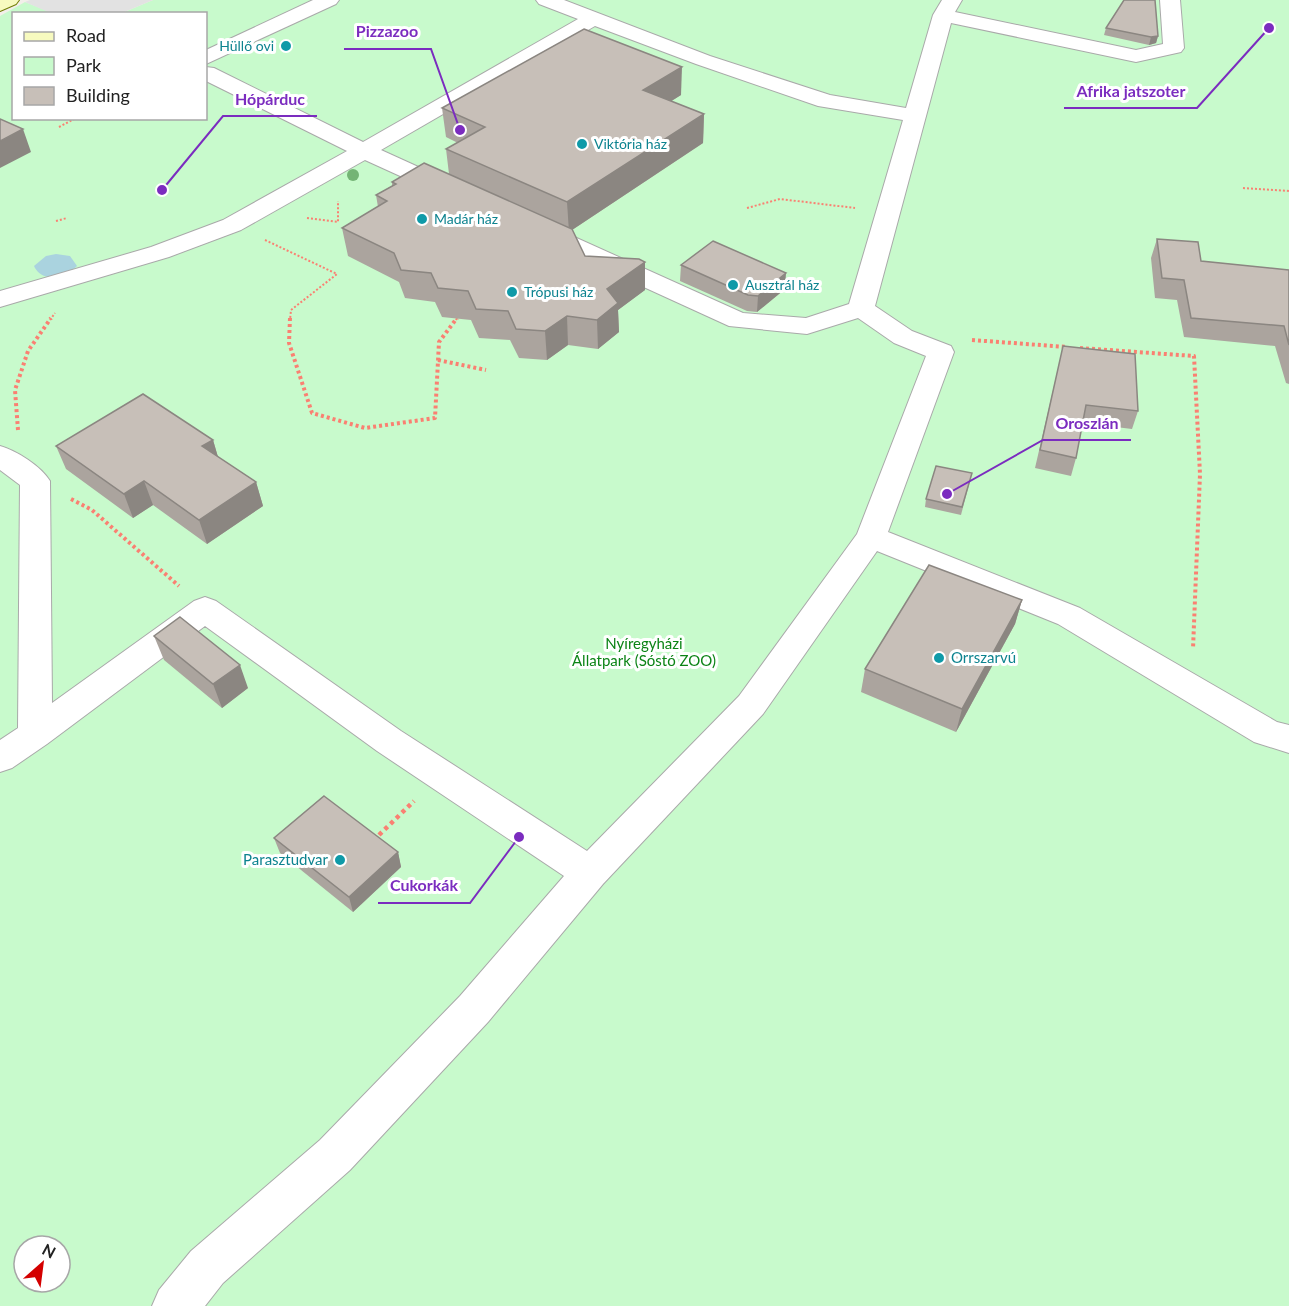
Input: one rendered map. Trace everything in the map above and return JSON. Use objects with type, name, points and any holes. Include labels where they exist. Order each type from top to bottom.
[{"type":"street","points":[[0,5],[9,0]]},
{"type":"street","points":[[207,58],[329,0]]},
{"type":"street","points":[[546,0],[703,60],[826,101],[916,116]]},
{"type":"street","points":[[861,309],[947,7],[1136,56],[1174,48],[1170,0]]},
{"type":"street","points":[[0,299],[160,252],[232,225],[594,18]]},
{"type":"street","points":[[207,73],[364,151],[473,200]]},
{"type":"street","points":[[516,220],[738,320],[807,326],[861,309]]},
{"type":"street","points":[[175,1306],[207,1267],[335,1155],[466,1018],[590,873],[751,705],[871,537],[941,352],[903,337],[861,309]]},
{"type":"street","points":[[0,456],[35,481],[35,734]]},
{"type":"street","points":[[871,537],[1069,616],[1266,732],[1289,739]]},
{"type":"street","points":[[0,758],[205,609],[389,741],[590,873]]},
{"type":"path","points":[[59,127],[72,120]]},
{"type":"path","points":[[1243,188],[1289,191]]},
{"type":"path","points":[[747,208],[780,199],[889,212]]},
{"type":"path","points":[[56,221],[67,218]]},
{"type":"path","points":[[232,225],[337,274],[291,310],[289,343],[312,413],[365,428],[435,418],[439,342],[457,318]]},
{"type":"path","points":[[81,276],[28,351],[15,390],[18,435],[35,481],[92,510],[205,609]]},
{"type":"path","points":[[941,352],[970,340],[1194,356],[1200,474],[1192,688]]},
{"type":"path","points":[[438,360],[486,370]]},
{"type":"path","points":[[379,834],[441,775]]},
{"type":"green space","name":"Nyíregyházi Állatpark (Sóstó ZOO)","points":[[153,0],[1289,0],[1289,1306],[0,1306],[0,16],[25,2],[50,12],[12,12],[12,120],[207,120],[207,12],[124,12]]},
{"type":"shaded area","points":[[30,0],[153,0],[124,12],[48,12],[25,2]]},
{"type":"water","points":[[56,254],[70,256],[77,266],[61,276],[48,277],[38,272],[34,266],[46,256]]},
{"type":"building","points":[[1124,0],[1155,0],[1158,36],[1151,37],[1106,28]]},
{"type":"building","name":"Viktória ház","points":[[584,29],[682,67],[643,90],[704,114],[567,202],[446,149],[485,127],[442,108]]},
{"type":"building","points":[[0,119],[23,129],[0,141]]},
{"type":"building","points":[[424,163],[572,229],[585,256],[639,259],[645,262],[607,289],[618,303],[597,320],[567,316],[545,331],[516,329],[508,311],[476,309],[468,291],[438,288],[431,273],[401,270],[394,253],[342,228],[387,201],[376,195],[396,184],[392,182]]},
{"type":"building","points":[[1157,239],[1198,242],[1201,261],[1289,270],[1289,345],[1284,326],[1191,318],[1184,280],[1162,278]]},
{"type":"building","points":[[713,241],[786,273],[758,296],[748,295],[681,265]]},
{"type":"building","points":[[1063,346],[1135,354],[1138,411],[1086,405],[1076,458],[1040,450]]},
{"type":"building","points":[[143,394],[213,440],[202,446],[256,482],[199,520],[144,481],[124,494],[56,446]]},
{"type":"building","points":[[936,466],[972,473],[962,507],[926,499]]},
{"type":"building","name":"Orrszarvú","points":[[929,565],[1022,600],[962,709],[865,669]]},
{"type":"building","points":[[180,617],[240,665],[213,684],[154,636]]},
{"type":"building","name":"Parasztudvar","points":[[324,796],[398,852],[349,897],[274,838]]},
{"type":"place","name":"Afrika jatszoter","points":[[1269,28]]},
{"type":"place","name":"Hüllő ovi","points":[[286,46]]},
{"type":"place","name":"Pizzazoo","points":[[460,130]]},
{"type":"place","name":"Viktória ház","points":[[582,144]]},
{"type":"place","name":"Hópárduc","points":[[162,190]]},
{"type":"place","name":"Madár ház","points":[[422,219]]},
{"type":"place","name":"Ausztrál ház","points":[[733,285]]},
{"type":"place","name":"Trópusi ház","points":[[512,292]]},
{"type":"place","name":"Oroszlán","points":[[947,494]]},
{"type":"place","name":"Orrszarvú","points":[[939,658]]},
{"type":"place","name":"Cukorkák","points":[[519,837]]},
{"type":"place","name":"Parasztudvar","points":[[340,860]]}]
